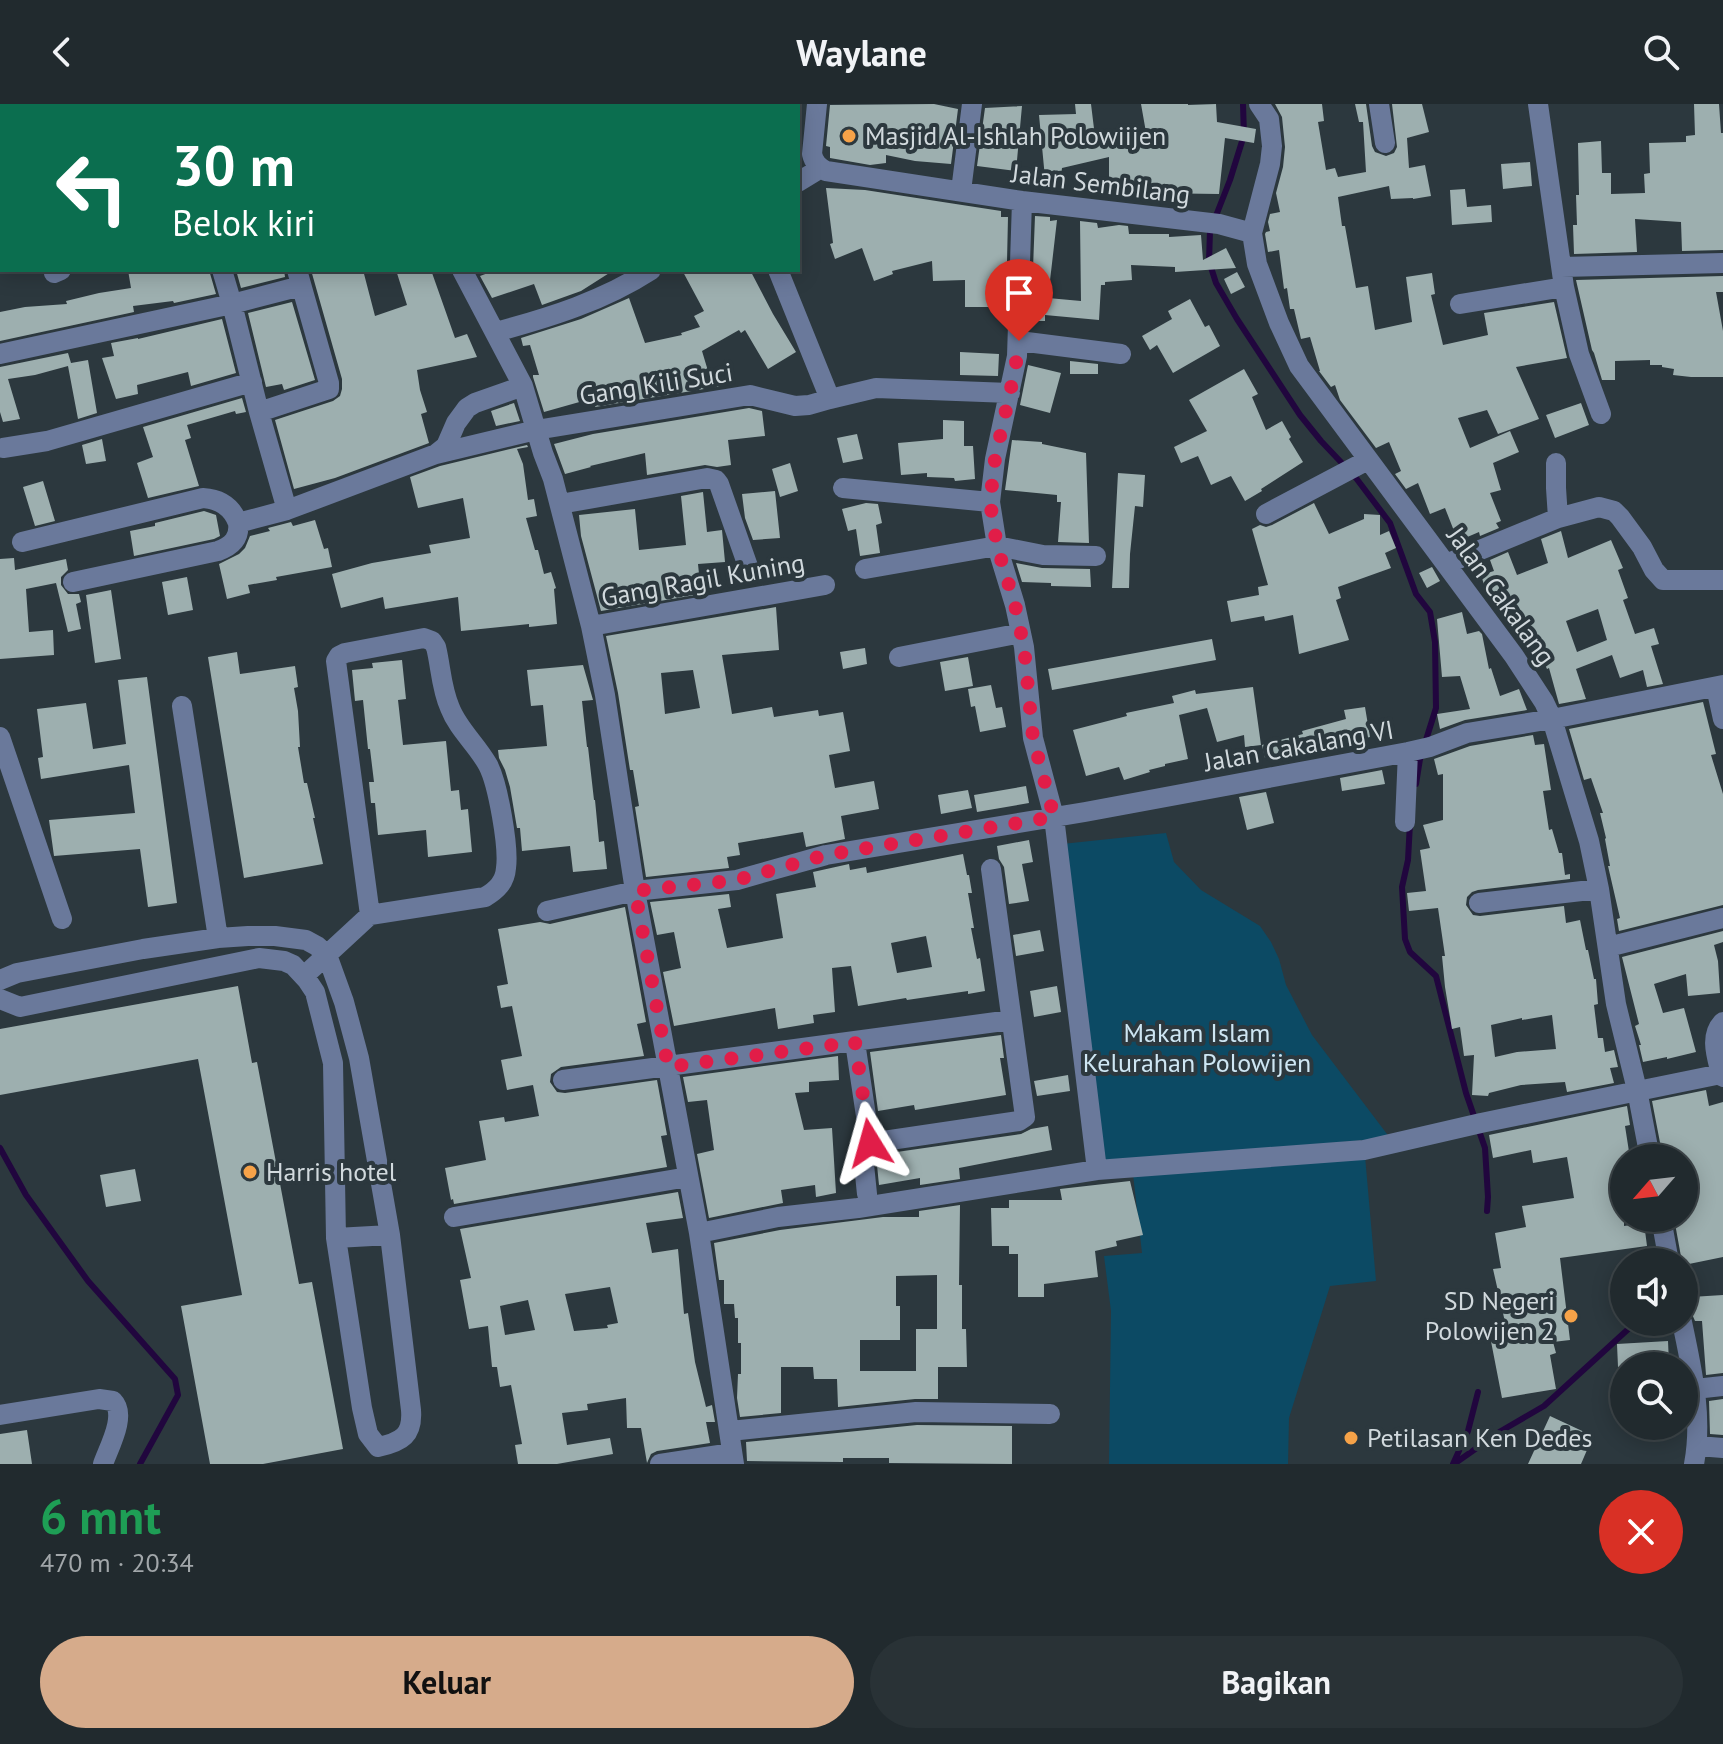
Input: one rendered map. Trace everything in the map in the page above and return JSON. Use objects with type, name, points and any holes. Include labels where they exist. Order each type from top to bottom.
[{"type":"street","points":[[800,181],[821,168],[813,160],[812,148],[817,104]]},
{"type":"street","points":[[961,191],[972,104]]},
{"type":"street","name":"Jalan Cakalang","points":[[1259,104],[1269,119],[1272,146],[1252,233],[1257,264],[1299,366],[1355,466],[1446,564],[1514,656],[1552,719],[1589,841],[1616,1004],[1647,1144]]},
{"type":"street","points":[[1379,104],[1385,143]]},
{"type":"street","points":[[1538,104],[1563,277],[1579,354],[1601,414]]},
{"type":"street","name":"Jalan Sembilang","points":[[821,168],[832,173],[1022,201],[1214,223],[1252,233]]},
{"type":"street","points":[[1022,201],[1019,341],[995,459],[990,502],[997,546],[1027,664],[1033,738],[1054,817],[1097,1170]]},
{"type":"street","points":[[1460,304],[1563,277],[1723,263]]},
{"type":"street","points":[[223,272],[287,510]]},
{"type":"street","points":[[463,272],[523,386],[560,504],[591,626],[605,695],[635,891],[699,1233],[733,1458],[660,1464]]},
{"type":"street","points":[[496,332],[575,308],[607,295],[647,272]]},
{"type":"street","points":[[779,272],[830,399]]},
{"type":"street","points":[[0,354],[232,304],[299,278],[329,389],[259,412]]},
{"type":"street","points":[[1019,341],[1121,354]]},
{"type":"street","points":[[3,448],[47,441],[252,382]]},
{"type":"street","points":[[436,454],[446,446],[467,408],[523,386]]},
{"type":"street","name":"Gang Kili Suci","points":[[238,523],[287,510],[436,454],[536,430],[750,395],[795,406],[876,388],[1010,393]]},
{"type":"street","points":[[1556,463],[1558,518]]},
{"type":"street","points":[[1266,514],[1355,466]]},
{"type":"street","points":[[560,504],[714,479],[719,484],[750,572]]},
{"type":"street","points":[[843,488],[990,502]]},
{"type":"street","points":[[22,542],[203,498],[224,503],[238,523],[236,539],[225,549],[73,582]]},
{"type":"street","points":[[1446,564],[1558,518],[1599,507],[1614,511],[1620,517],[1663,580],[1723,580]]},
{"type":"street","points":[[865,569],[997,546],[1043,555],[1096,556]]},
{"type":"street","name":"Gang Ragil Kuning","points":[[591,626],[825,585]]},
{"type":"street","points":[[899,657],[1021,633]]},
{"type":"street","points":[[304,976],[370,915],[485,897],[498,888],[506,870],[503,824],[492,774],[450,710],[436,647],[424,638],[345,653],[336,661],[370,915]]},
{"type":"street","points":[[1719,686],[1723,719]]},
{"type":"street","name":"Jalan Cakalang VI","points":[[547,911],[635,891],[737,880],[826,855],[1054,817],[1417,750],[1467,733],[1719,686]]},
{"type":"street","points":[[182,706],[218,938]]},
{"type":"street","points":[[0,737],[62,919]]},
{"type":"street","points":[[1405,822],[1417,750]]},
{"type":"street","points":[[867,1194],[862,1145],[1022,1120],[1025,1117],[991,869]]},
{"type":"street","points":[[1479,903],[1599,889]]},
{"type":"street","points":[[1608,947],[1723,918]]},
{"type":"street","points":[[0,980],[17,973],[218,938],[295,938],[306,940],[327,955],[359,1058],[390,1235],[412,1423],[404,1436],[378,1447],[368,1434],[362,1408],[336,1238],[333,1063],[315,992],[304,976],[284,961],[259,958],[20,1007],[0,999]]},
{"type":"street","points":[[563,1080],[1011,1020]]},
{"type":"street","points":[[699,1233],[778,1217],[858,1208],[1097,1170],[1364,1150],[1637,1090],[1722,1076],[1714,1041],[1723,1022]]},
{"type":"street","points":[[855,1042],[870,1143]]},
{"type":"street","points":[[454,1217],[688,1177]]},
{"type":"street","points":[[336,1238],[390,1235]]},
{"type":"street","points":[[1698,1389],[1723,1386]]},
{"type":"street","points":[[0,1415],[99,1399],[113,1401],[118,1407],[118,1421],[103,1464]]},
{"type":"street","points":[[730,1431],[916,1412],[1050,1414]]},
{"type":"street","points":[[1696,1455],[1723,1448]]},
{"type":"green space","name":"Makam Islam Kelurahan Polowijen","points":[[1166,833],[1174,862],[1201,890],[1260,926],[1271,942],[1286,985],[1312,1035],[1390,1138],[1101,1162],[1062,844]]},
{"type":"green space","points":[[1365,1156],[1376,1281],[1330,1286],[1289,1418],[1288,1464],[1109,1464],[1111,1311],[1104,1256],[1142,1253],[1133,1174]]},
{"type":"building","points":[[934,104],[958,109],[951,164],[886,155],[886,163],[870,165],[830,158],[830,147],[826,146],[830,105]]},
{"type":"building","points":[[1075,104],[1091,104],[1096,145],[1128,144],[1128,141],[1147,138],[1141,104],[1216,104],[1217,122],[1256,129],[1254,143],[1225,138],[1219,194],[1148,193],[1148,188],[1109,187],[1109,157],[1062,168],[1061,176],[1045,178],[1039,115],[1076,114]]},
{"type":"building","points":[[1275,104],[1322,104],[1324,121],[1318,122],[1326,170],[1335,168],[1338,177],[1366,172],[1363,122],[1359,122],[1355,104],[1366,104],[1372,146],[1375,152],[1386,156],[1394,153],[1397,147],[1392,104],[1422,104],[1429,132],[1407,138],[1409,168],[1425,165],[1431,196],[1391,199],[1389,186],[1338,197],[1356,288],[1368,286],[1375,330],[1412,322],[1406,277],[1432,273],[1435,294],[1431,295],[1443,345],[1488,335],[1484,313],[1554,302],[1567,358],[1516,367],[1539,419],[1498,434],[1487,410],[1458,418],[1470,448],[1510,431],[1519,452],[1493,463],[1501,490],[1490,493],[1501,521],[1496,523],[1499,528],[1458,541],[1445,508],[1430,514],[1418,483],[1406,489],[1395,474],[1401,471],[1389,442],[1376,448],[1340,400],[1335,385],[1331,387],[1319,371],[1310,337],[1301,339],[1294,309],[1290,309],[1287,288],[1284,289],[1279,250],[1268,252],[1265,234],[1270,231],[1270,214],[1280,212],[1276,193],[1285,147],[1282,117]]},
{"type":"building","points":[[1694,104],[1719,104],[1723,133],[1723,250],[1682,251],[1681,222],[1635,219],[1637,252],[1574,254],[1573,225],[1577,225],[1576,195],[1579,195],[1578,143],[1601,141],[1602,173],[1611,173],[1611,194],[1645,193],[1644,174],[1650,173],[1649,143],[1686,142],[1686,136],[1695,135]]},
{"type":"building","points":[[1022,106],[1016,171],[977,166],[985,108]]},
{"type":"building","points":[[1530,162],[1532,186],[1503,189],[1501,164]]},
{"type":"building","points":[[826,188],[865,190],[1001,211],[1001,217],[1008,217],[1006,307],[965,307],[965,280],[933,281],[932,261],[892,271],[893,274],[874,281],[862,248],[835,259],[830,244],[833,243]]},
{"type":"building","points":[[1465,189],[1467,207],[1491,205],[1492,222],[1452,225],[1450,190]]},
{"type":"building","points":[[1035,216],[1057,220],[1048,298],[1081,301],[1080,221],[1097,223],[1098,228],[1128,226],[1129,234],[1169,234],[1169,237],[1201,235],[1203,260],[1226,248],[1236,268],[1175,272],[1175,267],[1131,265],[1132,280],[1101,285],[1099,320],[1045,315],[1045,321],[1031,321]]},
{"type":"building","points":[[128,272],[210,272],[216,294],[174,303],[133,306],[134,312],[0,341],[0,312],[67,304],[66,301],[131,288]]},
{"type":"building","points":[[237,272],[284,272],[285,277],[241,288]]},
{"type":"building","points":[[312,272],[364,272],[375,316],[407,305],[397,272],[432,272],[455,338],[467,334],[477,357],[417,370],[427,412],[421,414],[429,443],[335,478],[294,489],[275,420],[333,401],[340,396],[342,379]]},
{"type":"building","points":[[491,272],[611,272],[581,291],[542,305],[534,284],[492,298],[480,276]]},
{"type":"building","points":[[683,272],[751,272],[796,352],[768,369],[745,330],[741,333],[739,330],[702,351],[711,381],[720,379],[722,386],[595,407],[594,400],[583,401],[544,412],[533,377],[539,375],[530,345],[523,346],[521,338],[581,319],[629,298],[645,343],[682,335],[700,327],[694,316],[704,311]]},
{"type":"building","points":[[1237,272],[1245,287],[1231,294],[1224,279]]},
{"type":"building","points":[[1723,276],[1723,292],[1716,292],[1723,331],[1723,377],[1673,375],[1674,369],[1650,365],[1650,360],[1615,361],[1615,380],[1602,380],[1576,280]]},
{"type":"building","points":[[1190,299],[1205,327],[1209,325],[1220,346],[1173,373],[1157,345],[1150,350],[1142,336],[1172,319],[1168,311]]},
{"type":"building","points":[[292,302],[315,380],[284,390],[282,384],[266,387],[248,313]]},
{"type":"building","points":[[222,319],[236,373],[191,386],[188,372],[137,385],[138,394],[116,399],[102,358],[114,356],[111,343]]},
{"type":"building","points":[[960,352],[999,354],[998,376],[960,375]]},
{"type":"building","points":[[68,353],[71,363],[88,360],[97,413],[78,419],[68,366],[8,379],[20,419],[3,422],[0,412],[0,367]]},
{"type":"building","points":[[1070,361],[1098,364],[1098,374],[1070,374]]},
{"type":"building","points":[[1028,365],[1061,373],[1050,413],[1020,405]]},
{"type":"building","points":[[1244,369],[1258,394],[1252,397],[1266,430],[1282,421],[1303,462],[1245,501],[1231,476],[1211,485],[1198,456],[1181,463],[1174,447],[1207,431],[1189,400]]},
{"type":"building","points":[[242,398],[246,412],[236,414],[235,411],[187,425],[191,438],[185,440],[199,486],[148,498],[137,463],[153,457],[143,427]]},
{"type":"building","points":[[514,403],[520,421],[496,426],[491,411]]},
{"type":"building","points":[[1581,403],[1589,425],[1555,438],[1546,415]]},
{"type":"building","points":[[749,408],[762,411],[765,436],[728,440],[731,465],[705,465],[647,475],[645,453],[565,474],[554,444],[593,434]]},
{"type":"building","points":[[943,420],[964,421],[964,446],[973,446],[975,479],[955,481],[954,478],[927,477],[927,473],[901,475],[898,443],[943,439]]},
{"type":"building","points":[[857,434],[863,459],[843,463],[837,438]]},
{"type":"building","points":[[102,439],[106,461],[86,464],[82,445]]},
{"type":"building","points":[[1012,440],[1042,442],[1086,453],[1089,543],[1058,542],[1061,502],[1057,502],[1057,495],[1005,490]]},
{"type":"building","points":[[527,445],[517,449],[523,464],[528,500],[534,499],[537,516],[526,518],[544,574],[551,572],[556,588],[557,624],[461,631],[458,597],[385,609],[383,597],[341,608],[332,574],[372,563],[431,553],[429,545],[470,538],[463,498],[418,508],[410,477],[440,466]]},
{"type":"building","points":[[790,463],[798,491],[780,497],[772,469]]},
{"type":"building","points":[[1118,473],[1145,475],[1143,507],[1135,506],[1129,588],[1112,588]]},
{"type":"building","points":[[43,481],[55,521],[35,526],[23,487]]},
{"type":"building","points":[[775,491],[780,538],[753,540],[745,518],[742,494]]},
{"type":"building","points":[[703,492],[707,532],[722,530],[725,562],[698,564],[701,594],[601,611],[581,536],[579,515],[635,509],[639,550],[686,545],[681,496]]},
{"type":"building","points":[[866,503],[878,504],[882,523],[876,525],[880,553],[860,556],[856,529],[848,531],[842,509]]},
{"type":"building","points":[[1314,503],[1329,534],[1364,519],[1364,514],[1380,515],[1380,535],[1389,531],[1396,548],[1385,553],[1391,568],[1338,587],[1341,598],[1336,600],[1349,640],[1299,654],[1293,615],[1265,621],[1264,616],[1231,622],[1227,601],[1259,595],[1258,587],[1268,585],[1252,529],[1272,525]]},
{"type":"building","points":[[204,511],[216,515],[220,536],[134,556],[130,531]]},
{"type":"building","points":[[315,520],[324,549],[328,548],[332,567],[248,585],[250,593],[227,599],[219,564],[239,554],[250,536],[291,522],[293,526]]},
{"type":"building","points":[[1561,531],[1568,558],[1611,540],[1623,568],[1618,570],[1628,598],[1623,600],[1635,634],[1654,628],[1659,644],[1651,646],[1663,684],[1647,687],[1643,670],[1620,678],[1612,655],[1576,669],[1586,699],[1559,704],[1549,668],[1539,652],[1529,622],[1524,624],[1516,604],[1498,610],[1491,589],[1486,591],[1481,575],[1494,571],[1490,560],[1508,552],[1517,575],[1548,563],[1541,539]],"holes":[[[1598,609],[1607,640],[1577,652],[1566,621]]]},
{"type":"building","points":[[14,558],[15,570],[66,559],[68,570],[61,577],[61,585],[68,594],[79,594],[81,602],[76,604],[81,629],[68,632],[56,583],[26,589],[29,632],[53,630],[54,655],[0,659],[0,559]]},
{"type":"building","points":[[1016,563],[1042,568],[1090,569],[1091,587],[1022,582]]},
{"type":"building","points":[[1432,567],[1440,581],[1427,588],[1419,573]]},
{"type":"building","points":[[187,577],[193,610],[168,615],[162,582]]},
{"type":"building","points":[[111,590],[121,659],[95,663],[86,595]]},
{"type":"building","points":[[776,607],[779,650],[722,655],[732,714],[772,707],[774,717],[818,710],[819,716],[843,712],[850,751],[829,755],[835,788],[874,781],[879,809],[841,816],[845,839],[806,847],[803,832],[738,843],[740,855],[727,857],[729,868],[646,877],[635,807],[639,806],[606,636]],"holes":[[[693,670],[700,708],[665,714],[661,673]]]},
{"type":"building","points":[[1462,612],[1467,634],[1479,631],[1482,634],[1489,669],[1500,696],[1519,689],[1527,710],[1465,720],[1440,729],[1437,714],[1470,709],[1460,676],[1442,677],[1437,619]]},
{"type":"building","points":[[1212,639],[1216,660],[1052,690],[1048,669]]},
{"type":"building","points":[[865,648],[867,664],[843,669],[840,652]]},
{"type":"building","points":[[237,652],[240,674],[295,666],[298,747],[323,864],[244,878],[208,657]]},
{"type":"building","points":[[968,657],[973,686],[945,691],[940,662]]},
{"type":"building","points":[[402,660],[406,699],[398,700],[403,745],[446,741],[451,791],[459,790],[461,810],[468,809],[472,852],[428,857],[426,830],[378,835],[375,803],[371,803],[369,782],[374,782],[363,700],[355,701],[352,670],[373,668],[372,663]]},
{"type":"building","points":[[583,665],[593,700],[582,701],[599,842],[604,841],[607,869],[573,872],[570,846],[522,851],[520,828],[517,828],[510,787],[498,750],[547,746],[543,705],[531,706],[527,670]]},
{"type":"building","points":[[147,677],[177,903],[148,907],[140,849],[54,856],[49,820],[135,813],[129,765],[41,779],[38,758],[43,757],[37,709],[86,703],[93,749],[126,744],[118,680]]},
{"type":"building","points":[[991,685],[996,708],[1002,707],[1006,727],[980,732],[968,689]]},
{"type":"building","points":[[1253,687],[1261,745],[1245,747],[1244,735],[1217,742],[1207,708],[1179,715],[1188,759],[1165,764],[1124,780],[1119,767],[1086,776],[1073,730],[1127,716],[1126,713],[1174,703],[1172,696],[1195,690],[1196,694]]},
{"type":"building","points":[[1703,702],[1716,754],[1711,755],[1723,794],[1723,905],[1619,931],[1617,919],[1620,918],[1600,813],[1603,813],[1591,778],[1584,780],[1569,729]]},
{"type":"building","points":[[1365,707],[1370,737],[1265,758],[1262,745],[1346,719],[1344,710]]},
{"type":"building","points":[[1533,735],[1535,745],[1544,744],[1551,790],[1543,791],[1549,830],[1552,829],[1559,853],[1562,853],[1565,875],[1570,874],[1570,879],[1478,890],[1467,897],[1466,905],[1473,915],[1480,916],[1564,906],[1566,923],[1580,920],[1596,979],[1598,1004],[1594,1005],[1598,1038],[1603,1038],[1605,1052],[1614,1050],[1618,1067],[1610,1068],[1614,1083],[1567,1092],[1565,1082],[1521,1085],[1489,1093],[1488,1096],[1472,1095],[1474,1055],[1464,1056],[1460,1027],[1452,1029],[1438,908],[1409,911],[1407,893],[1426,891],[1420,850],[1430,848],[1423,825],[1443,820],[1443,774],[1438,775],[1434,759],[1470,746]],"holes":[[[1552,1015],[1556,1049],[1495,1057],[1491,1025]]]},
{"type":"building","points":[[1382,770],[1385,784],[1342,791],[1340,778]]},
{"type":"building","points":[[1026,786],[1029,803],[977,812],[974,795]]},
{"type":"building","points":[[968,790],[972,808],[941,814],[938,795]]},
{"type":"building","points":[[1266,792],[1274,823],[1247,830],[1239,797]]},
{"type":"building","points":[[1029,840],[1033,862],[1022,864],[1029,901],[1009,904],[1004,867],[997,846]]},
{"type":"building","points":[[963,854],[972,893],[968,893],[974,928],[971,928],[985,991],[858,1006],[851,966],[832,968],[835,1012],[813,1015],[814,1023],[778,1029],[775,1008],[674,1026],[663,972],[681,968],[674,932],[657,935],[650,902],[729,894],[731,907],[718,909],[727,948],[783,938],[776,894],[816,887],[813,872],[849,864],[850,870],[866,867],[867,873]],"holes":[[[926,936],[932,967],[897,973],[891,943]]]},
{"type":"building","points":[[625,907],[646,1022],[637,1024],[644,1056],[561,1067],[551,1074],[550,1082],[557,1092],[565,1093],[657,1080],[667,1135],[661,1136],[667,1167],[454,1204],[445,1168],[486,1160],[479,1121],[504,1117],[505,1122],[539,1116],[533,1085],[507,1090],[501,1060],[522,1056],[512,1006],[501,1008],[497,986],[508,984],[498,929],[540,922],[550,924]]},
{"type":"building","points":[[1040,930],[1044,951],[1016,956],[1013,935]]},
{"type":"building","points":[[1723,931],[1723,942],[1714,945],[1720,993],[1688,996],[1686,974],[1654,984],[1663,1013],[1684,1008],[1696,1052],[1643,1062],[1635,1026],[1639,1024],[1622,957]]},
{"type":"building","points":[[238,986],[252,1063],[257,1062],[299,1284],[312,1282],[343,1449],[263,1464],[210,1464],[181,1306],[242,1295],[198,1059],[0,1095],[0,1029]]},
{"type":"building","points":[[1057,986],[1061,1012],[1034,1017],[1030,991]]},
{"type":"building","points":[[1001,1035],[1004,1058],[1000,1058],[1006,1095],[915,1110],[914,1105],[878,1111],[870,1052]]},
{"type":"building","points":[[838,1056],[839,1080],[809,1082],[809,1092],[795,1093],[804,1130],[832,1128],[836,1193],[816,1197],[815,1185],[781,1190],[783,1203],[709,1218],[697,1154],[714,1150],[707,1100],[688,1102],[683,1077]]},
{"type":"building","points":[[1068,1075],[1070,1091],[1037,1096],[1034,1081]]},
{"type":"building","points":[[1706,1090],[1709,1106],[1723,1102],[1723,1257],[1698,1262],[1698,1248],[1679,1248],[1677,1232],[1698,1232],[1698,1144],[1660,1144],[1652,1101]]},
{"type":"building","points":[[1627,1106],[1630,1125],[1625,1126],[1628,1144],[1610,1144],[1610,1232],[1645,1232],[1647,1246],[1610,1248],[1610,1251],[1560,1258],[1570,1340],[1553,1342],[1556,1353],[1550,1355],[1556,1389],[1502,1398],[1489,1331],[1504,1328],[1505,1322],[1493,1269],[1501,1268],[1495,1233],[1526,1227],[1522,1206],[1574,1198],[1567,1157],[1533,1163],[1531,1150],[1493,1158],[1489,1135]]},
{"type":"building","points":[[1048,1126],[1052,1150],[959,1168],[960,1179],[920,1185],[920,1178],[879,1185],[876,1155],[1021,1134]]},
{"type":"building","points":[[135,1169],[141,1201],[106,1207],[100,1175]]},
{"type":"building","points":[[1130,1181],[1143,1235],[1116,1241],[1117,1246],[1095,1251],[1098,1277],[1044,1284],[1044,1297],[1018,1297],[1018,1254],[1009,1254],[1009,1246],[992,1246],[991,1208],[1009,1208],[1009,1200],[1062,1200],[1060,1189]]},
{"type":"building","points":[[678,1192],[683,1218],[646,1223],[652,1253],[678,1249],[684,1314],[688,1313],[706,1407],[712,1405],[715,1422],[706,1422],[710,1443],[657,1451],[651,1454],[647,1463],[641,1428],[627,1428],[626,1398],[587,1404],[588,1410],[562,1413],[567,1445],[610,1438],[613,1454],[557,1464],[518,1464],[515,1445],[522,1444],[511,1385],[500,1387],[497,1367],[492,1367],[488,1326],[469,1329],[460,1280],[471,1278],[460,1229]],"holes":[[[610,1287],[618,1323],[607,1325],[608,1328],[574,1331],[565,1294]],[[528,1300],[535,1330],[505,1335],[500,1306]]]},
{"type":"building","points":[[960,1205],[959,1285],[962,1285],[962,1329],[966,1329],[967,1367],[938,1367],[938,1399],[838,1407],[837,1379],[814,1379],[813,1367],[781,1367],[781,1413],[740,1417],[737,1398],[738,1374],[741,1374],[738,1318],[735,1318],[734,1304],[724,1304],[724,1280],[719,1280],[714,1243],[780,1230],[883,1217],[919,1217],[919,1211]],"holes":[[[937,1275],[937,1329],[916,1329],[916,1371],[860,1371],[860,1340],[900,1340],[896,1276]]]},
{"type":"building","points":[[1723,1295],[1723,1373],[1706,1375],[1702,1321],[1698,1321],[1698,1297]]},
{"type":"building","points":[[1668,1341],[1668,1352],[1617,1352],[1617,1344]]},
{"type":"building","points":[[1723,1399],[1723,1435],[1710,1434],[1709,1401]]},
{"type":"building","points":[[1550,1416],[1593,1436],[1581,1464],[1528,1464]]},
{"type":"building","points":[[917,1425],[1012,1426],[1012,1464],[889,1463],[889,1458],[843,1458],[843,1462],[747,1461],[746,1442]]},
{"type":"building","points":[[27,1430],[32,1464],[0,1464],[0,1434]]},
{"type":"waterway","points":[[1243,104],[1244,135],[1210,231],[1209,261],[1216,283],[1237,319],[1300,415],[1356,478],[1390,523],[1416,594],[1430,612],[1435,642],[1436,708],[1420,759],[1416,784]]},
{"type":"waterway","points":[[1410,823],[1408,860],[1402,887],[1405,939],[1410,952],[1436,976],[1466,1093],[1485,1148],[1487,1211]]},
{"type":"waterway","points":[[0,1148],[26,1195],[88,1281],[175,1379],[178,1395],[140,1464]]},
{"type":"waterway","points":[[1454,1464],[1544,1406],[1621,1336]]},
{"type":"waterway","points":[[1453,1464],[1468,1431],[1478,1392]]},
{"type":"place","name":"Masjid Al-Ishlah Polowiijen","points":[[849,136]]},
{"type":"place","name":"Harris hotel","points":[[250,1172]]},
{"type":"place","name":"SD Negeri Polowijen 2","points":[[1571,1316]]},
{"type":"place","name":"Petilasan Ken Dedes","points":[[1351,1438]]},
{"type":"route","points":[[870,1143],[855,1042],[668,1067],[635,891],[737,880],[826,855],[1054,817],[1033,738],[1024,647],[997,546],[990,502],[995,459],[1019,341]]}]
